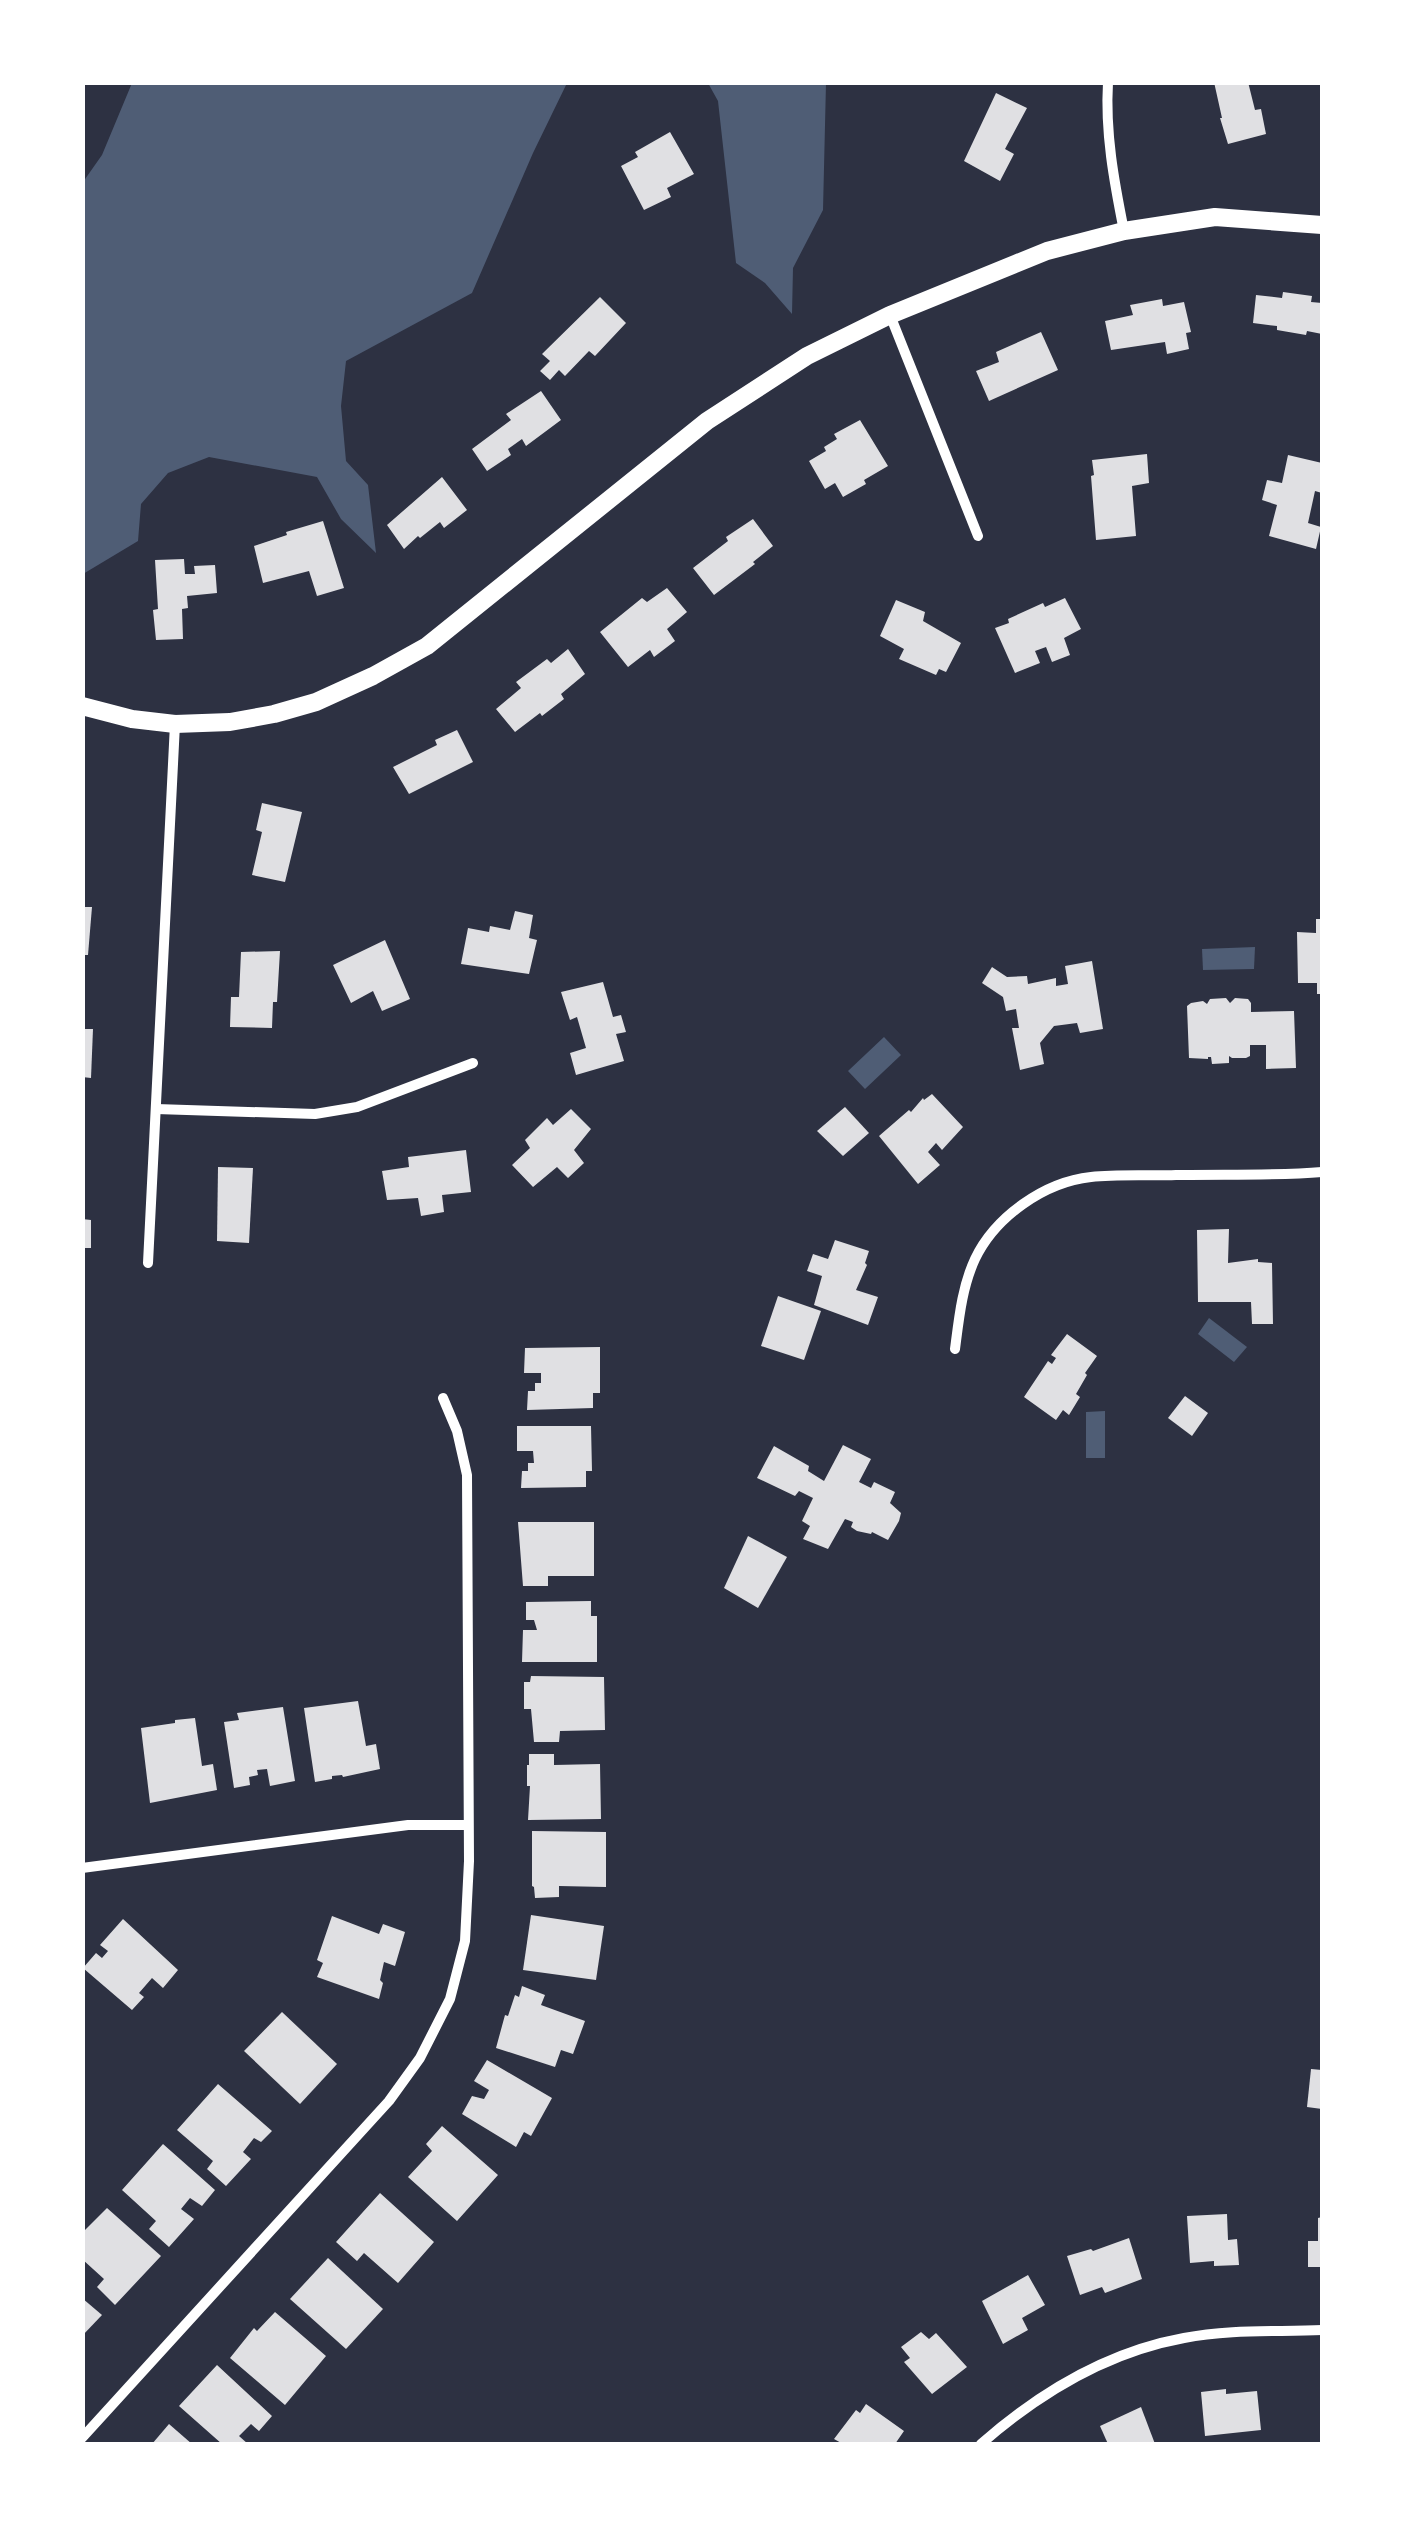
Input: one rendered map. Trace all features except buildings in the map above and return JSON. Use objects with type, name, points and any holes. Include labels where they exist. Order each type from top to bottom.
[{"type":"street","points":[[1108,82],[1111,164],[1124,230]]},
{"type":"street","points":[[82,706],[132,719],[175,724],[230,722],[302,706],[374,676],[428,646],[708,421],[808,356],[890,316],[1047,251],[1124,230],[1216,217],[1322,224]]},
{"type":"street","points":[[890,316],[978,536]]},
{"type":"street","points":[[148,1263],[175,724]]},
{"type":"street","points":[[156,1109],[315,1114],[357,1107],[472,1063]]},
{"type":"street","points":[[955,1349],[968,1275],[978,1254],[1002,1222],[1040,1193],[1089,1177],[1322,1172]]},
{"type":"street","points":[[82,2438],[389,2101],[420,2058],[450,1999],[465,1941],[469,1861],[467,1476],[457,1431],[443,1398]]},
{"type":"street","points":[[82,1868],[408,1825],[468,1824]]},
{"type":"street","points":[[981,2444],[1061,2385],[1103,2363],[1142,2349],[1185,2337],[1322,2330]]},
{"type":"water","points":[[132,83],[567,83],[472,293],[346,361],[341,406],[346,461],[368,485],[376,553],[341,519],[317,477],[209,457],[168,473],[141,504],[138,541],[83,574],[83,182],[102,155]]},
{"type":"water","points":[[708,83],[826,83],[823,210],[793,268],[792,314],[765,283],[736,263],[718,101]]},
{"type":"water","points":[[1255,947],[1254,969],[1203,970],[1202,949]]},
{"type":"water","points":[[884,1037],[901,1055],[865,1089],[848,1071]]},
{"type":"water","points":[[1209,1318],[1247,1347],[1234,1362],[1198,1334]]},
{"type":"water","points":[[1105,1411],[1105,1458],[1086,1458],[1086,1412]]}]
